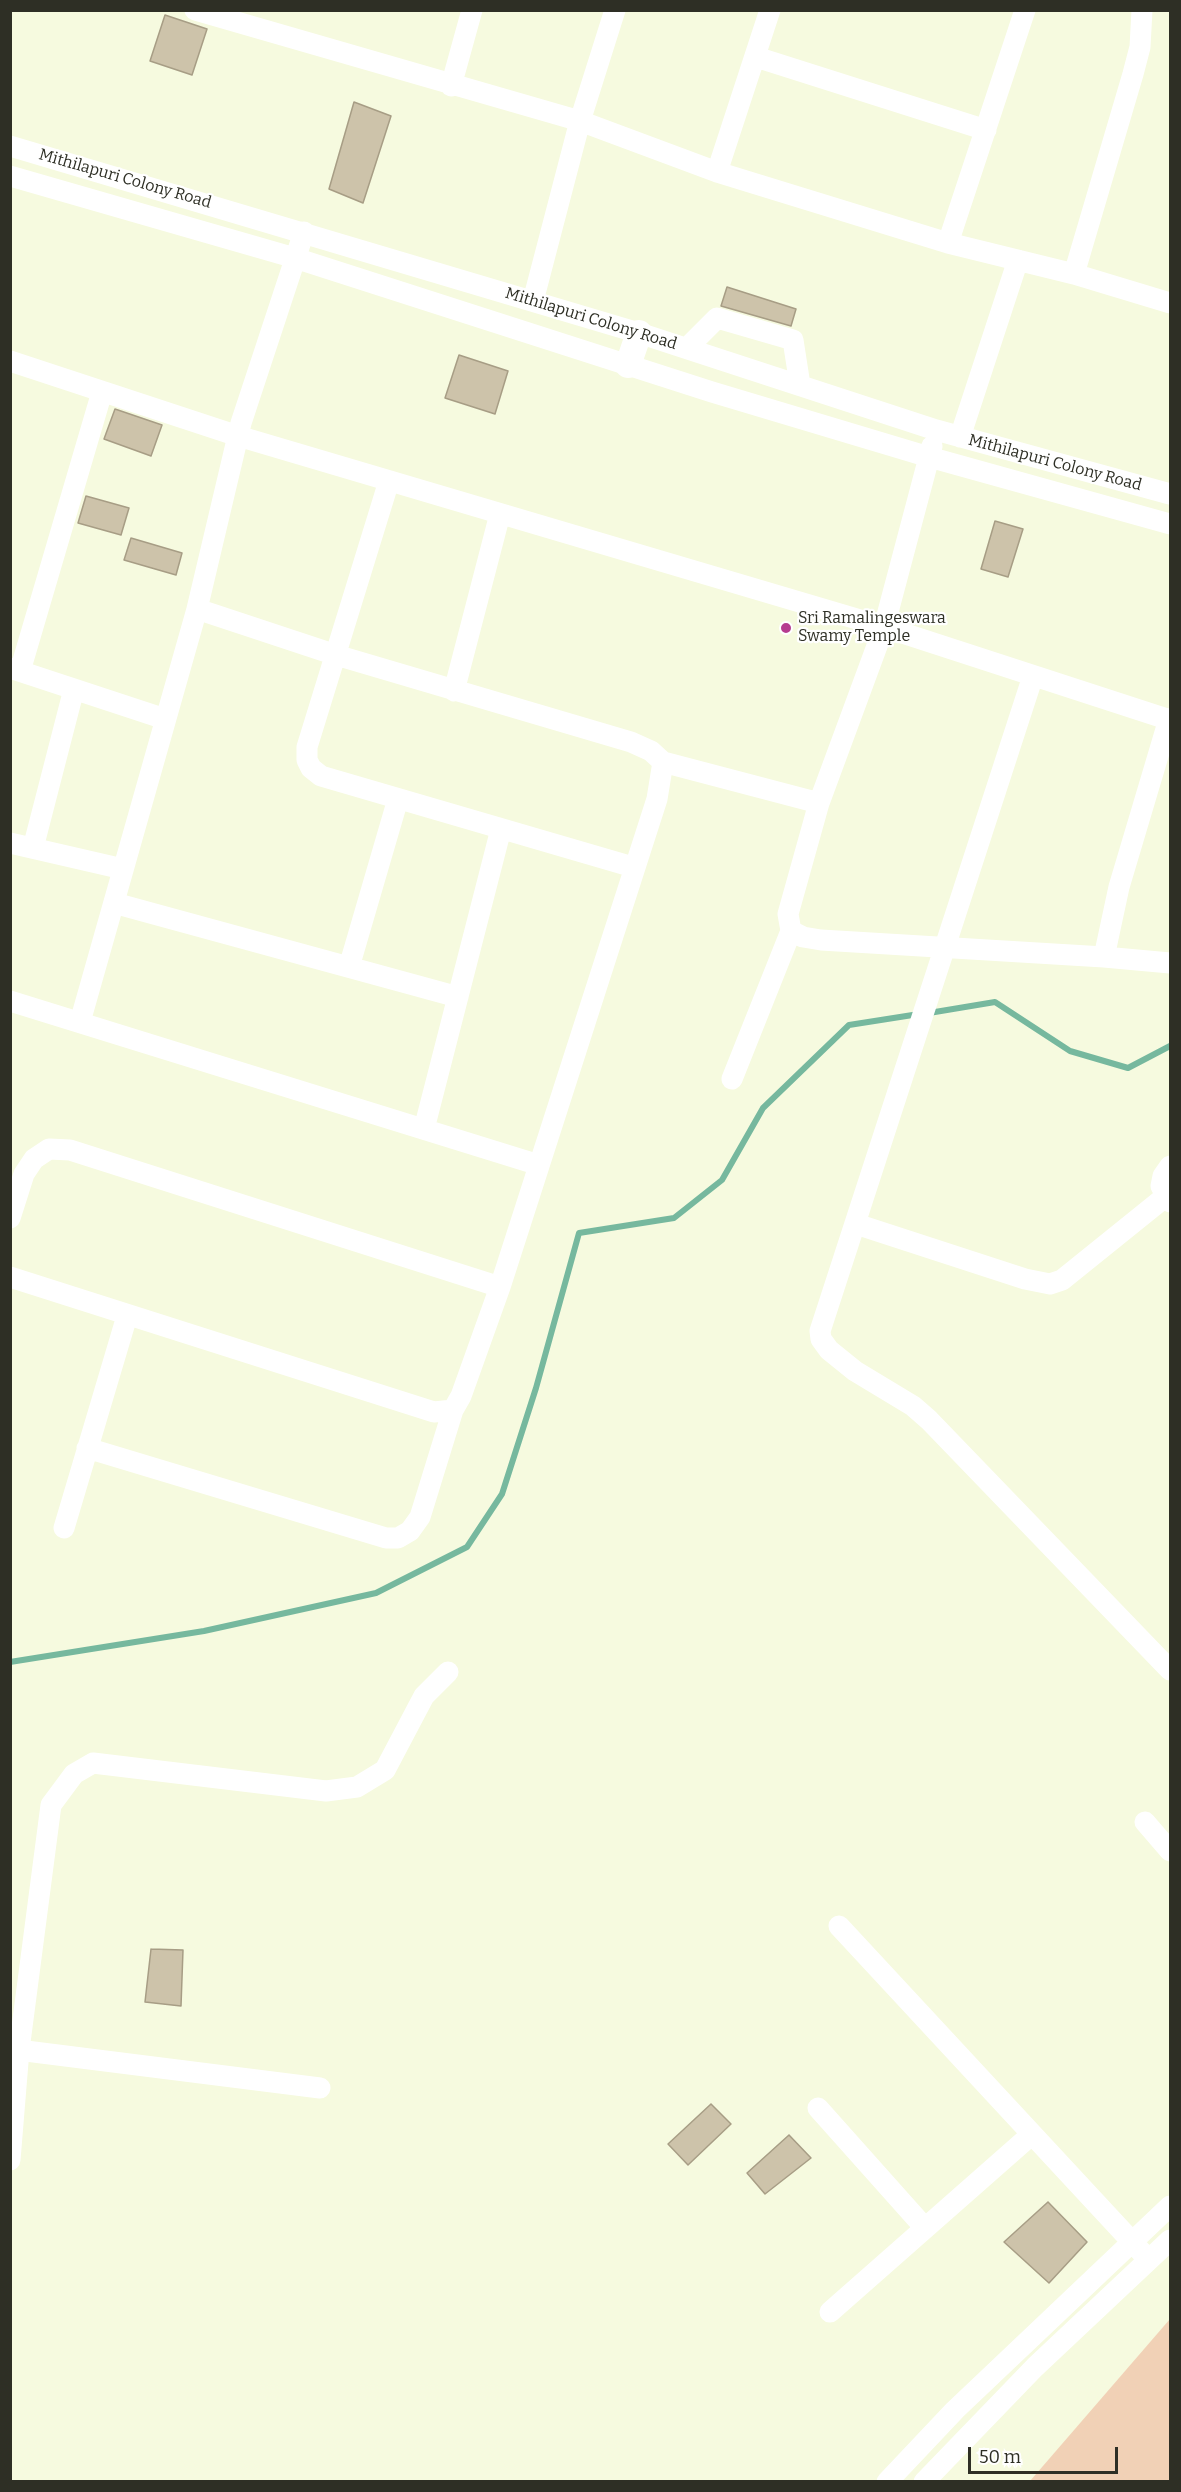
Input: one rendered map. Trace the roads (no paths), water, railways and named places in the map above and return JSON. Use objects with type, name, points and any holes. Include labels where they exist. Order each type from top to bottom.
[{"type":"main road","points":[[628,365],[639,333]]},
{"type":"street","points":[[195,10],[239,17],[451,86],[580,121],[717,172],[948,243],[1074,274],[1170,303]]},
{"type":"street","points":[[451,86],[472,10]]},
{"type":"street","points":[[533,301],[580,121],[615,10]]},
{"type":"street","points":[[717,172],[770,10]]},
{"type":"street","points":[[948,243],[1025,10]]},
{"type":"street","points":[[1074,274],[1140,47],[1142,10]]},
{"type":"street","points":[[756,57],[986,130]]},
{"type":"street","name":"Mithilapuri Colony Road","points":[[10,146],[639,333],[936,430],[1170,494]]},
{"type":"street","name":"Mithilapuri Colony Road","points":[[10,176],[295,258],[628,365],[929,457],[1170,524]]},
{"type":"street","points":[[80,1022],[197,609],[238,436],[304,232]]},
{"type":"street","points":[[960,437],[1017,260]]},
{"type":"street","points":[[687,348],[717,318],[793,340],[800,385]]},
{"type":"street","points":[[10,361],[238,436],[884,627],[1170,720],[1119,887],[1104,957]]},
{"type":"street","points":[[102,392],[15,669],[165,719]]},
{"type":"street","points":[[732,1079],[791,930],[788,914],[819,803],[884,627],[936,430]]},
{"type":"street","points":[[389,481],[307,747],[307,760],[311,768],[321,776],[633,867]]},
{"type":"street","points":[[454,691],[500,514]]},
{"type":"street","points":[[197,609],[336,655],[631,742],[651,751],[663,762],[819,803]]},
{"type":"street","points":[[1033,676],[820,1331],[821,1339],[829,1350],[855,1371],[913,1406],[929,1420],[1170,1670]]},
{"type":"street","points":[[33,848],[74,689]]},
{"type":"street","points":[[87,1448],[386,1538],[398,1538],[410,1531],[420,1517],[453,1410],[461,1396],[500,1287],[633,867],[657,799],[663,762]]},
{"type":"street","points":[[349,967],[399,799]]},
{"type":"street","points":[[424,1129],[501,829]]},
{"type":"street","points":[[10,843],[123,869]]},
{"type":"street","points":[[114,903],[458,997]]},
{"type":"street","points":[[791,930],[803,938],[821,940],[1170,963]]},
{"type":"street","points":[[10,1001],[539,1164]]},
{"type":"street","points":[[10,1218],[24,1174],[34,1159],[49,1149],[70,1150],[500,1287]]},
{"type":"street","points":[[856,1224],[1031,1281],[1050,1284],[1062,1280],[1168,1200],[1161,1186],[1163,1176],[1170,1166]]},
{"type":"street","points":[[10,1277],[434,1412],[453,1410]]},
{"type":"street","points":[[64,1528],[127,1316]]},
{"type":"street","points":[[10,2160],[15,2050],[51,1805],[60,1789],[74,1774],[93,1763],[326,1791],[357,1787],[385,1770],[424,1696],[448,1672]]},
{"type":"street","points":[[1145,1822],[1170,1851]]},
{"type":"street","points":[[839,1926],[1030,2135],[1148,2259]]},
{"type":"street","points":[[15,2050],[320,2088]]},
{"type":"street","points":[[818,2108],[925,2228]]},
{"type":"street","points":[[830,2312],[1030,2135]]},
{"type":"street","points":[[887,2481],[955,2410],[1170,2206]]},
{"type":"street","points":[[924,2481],[1035,2367],[1170,2240]]},
{"type":"waterway","points":[[929,1013],[995,1002],[1070,1051],[1128,1068],[1170,1046]]},
{"type":"waterway","points":[[10,1662],[204,1631],[376,1593],[467,1547],[502,1494],[536,1388],[579,1233],[674,1218],[722,1180],[763,1108],[849,1025],[919,1014]]},
{"type":"place","name":"Sri Ramalingeswara Swamy Temple","points":[[786,628]]}]
